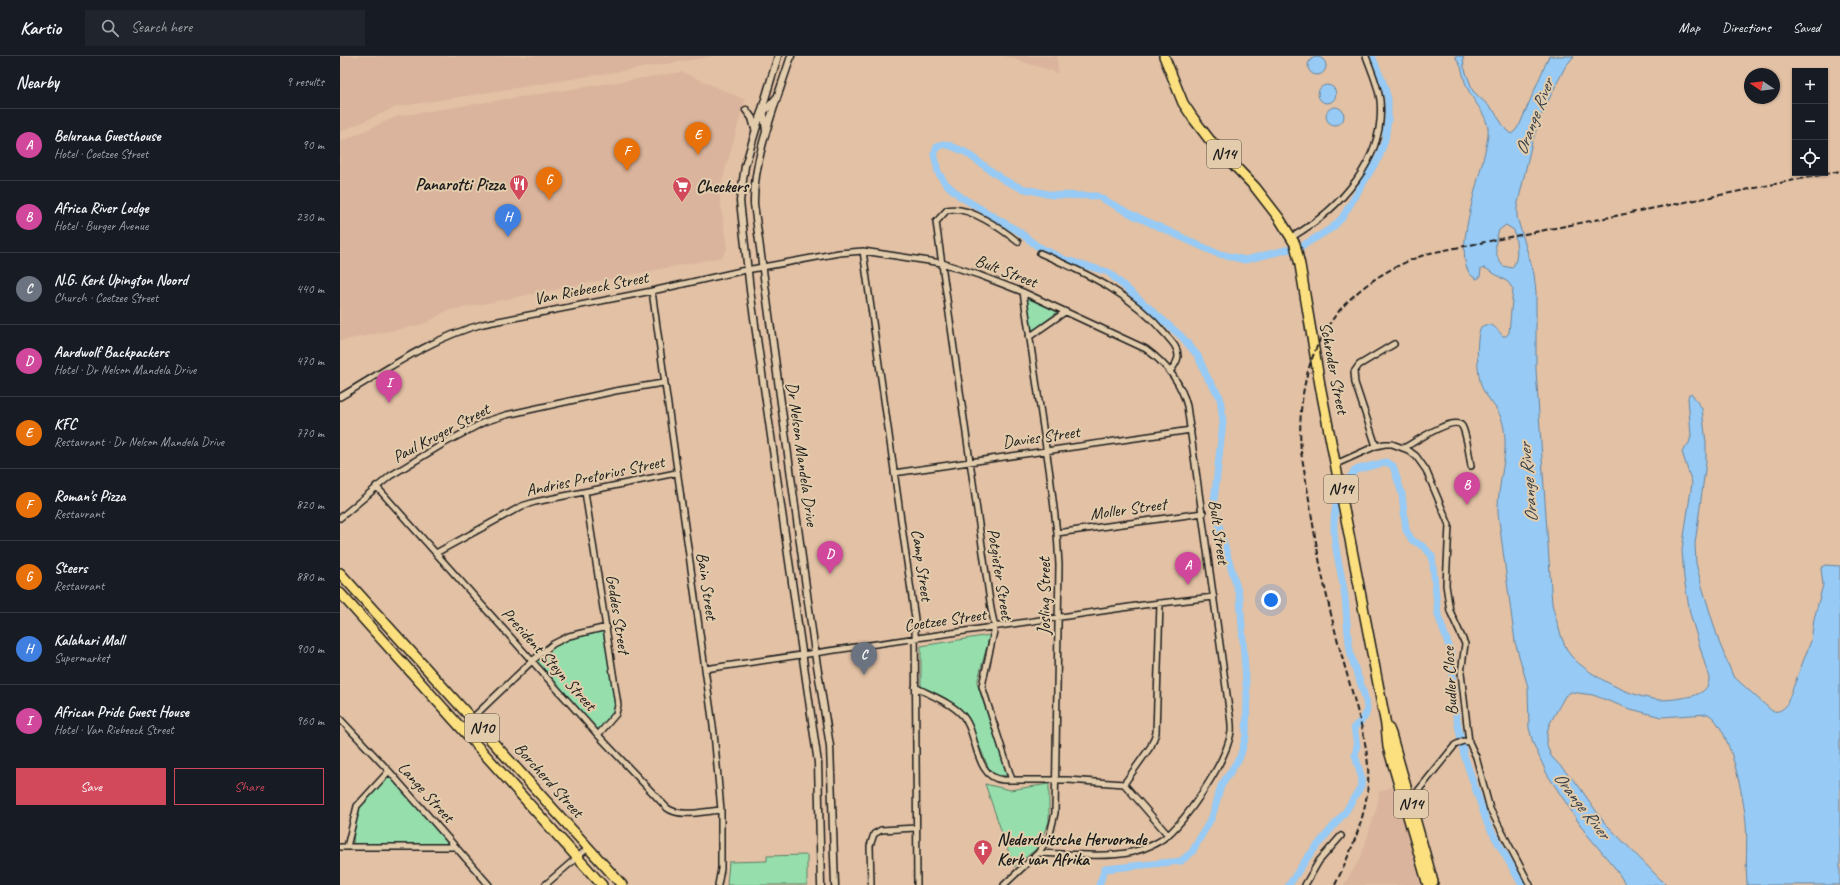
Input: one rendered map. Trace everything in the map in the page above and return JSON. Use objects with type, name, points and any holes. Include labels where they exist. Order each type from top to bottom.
[{"type":"highway","name":"Schroder Street","points":[[1164,56],[1183,103],[1193,118],[1209,139],[1255,187],[1279,218],[1295,245],[1311,336],[1386,725],[1391,734],[1428,885]]},
{"type":"highway","name":"Borcherd Street","points":[[340,572],[622,885]]},
{"type":"highway","name":"Borcherd Street","points":[[340,594],[602,885]]},
{"type":"highway","name":"Schroder Street","points":[[1407,804],[1434,885]]},
{"type":"street","name":"Dr Nelson Mandela Drive","points":[[778,56],[755,131],[743,175],[740,193],[748,270],[818,769],[821,885]]},
{"type":"street","name":"Dr Nelson Mandela Drive","points":[[791,56],[758,168],[754,193],[762,268],[815,653],[832,759],[835,885]]},
{"type":"street","points":[[1295,245],[1343,197],[1366,164],[1374,149],[1379,123],[1380,100],[1366,56]]},
{"type":"street","points":[[767,135],[762,111],[780,94]]},
{"type":"street","points":[[746,110],[752,118],[755,131]]},
{"type":"street","name":"Potgieter Street","points":[[1012,780],[982,686],[995,627],[969,462],[936,225],[937,221],[942,215],[951,209],[968,212],[1002,230],[1018,242]]},
{"type":"street","name":"Van Riebeeck Street","points":[[340,397],[432,344],[464,329],[748,270],[840,253],[863,251]]},
{"type":"street","name":"Bult Street","points":[[863,251],[942,263],[1023,292],[1138,344],[1154,356],[1170,372],[1183,393],[1191,430],[1203,513],[1231,732],[1224,757],[1216,771],[1186,813],[1168,835],[1146,848],[1122,854],[1038,853]]},
{"type":"street","name":"Camp Street","points":[[863,251],[914,612],[916,638],[917,885]]},
{"type":"street","points":[[1040,253],[1095,277],[1151,318],[1171,340],[1177,350],[1177,359],[1170,372]]},
{"type":"street","name":"Bain Street","points":[[652,291],[715,747],[720,810],[721,869],[718,885]]},
{"type":"street","name":"Josling Street","points":[[1023,292],[1046,450],[1057,534],[1059,565],[1055,813],[1052,830],[1047,841],[1038,853]]},
{"type":"street","points":[[1029,337],[1065,312]]},
{"type":"street","points":[[1376,446],[1355,382],[1354,372],[1359,365],[1394,344]]},
{"type":"street","name":"Paul Kruger Street","points":[[340,518],[376,486],[418,458],[491,419],[615,391],[664,383]]},
{"type":"street","points":[[1336,464],[1376,446],[1392,444],[1404,448],[1438,429],[1453,423],[1458,423],[1461,425],[1463,431],[1471,466]]},
{"type":"street","name":"Davies Street","points":[[894,473],[1191,430]]},
{"type":"street","name":"Budler Close","points":[[1404,448],[1416,456],[1426,470],[1449,524],[1446,585],[1450,611],[1465,644],[1461,672],[1466,742],[1473,749],[1492,814],[1530,885]]},
{"type":"street","name":"Andries Pretorius Street","points":[[436,553],[522,506],[676,473]]},
{"type":"street","name":"President Steyn Street","points":[[376,486],[598,734],[669,810],[682,813],[720,810]]},
{"type":"street","name":"Geddes Street","points":[[585,492],[618,706],[616,714],[598,734]]},
{"type":"street","name":"Moller Street","points":[[1057,534],[1203,513]]},
{"type":"street","name":"Coetzee Street","points":[[705,668],[1160,603],[1214,597]]},
{"type":"street","points":[[1124,784],[1151,746],[1156,733],[1160,603]]},
{"type":"street","points":[[461,729],[532,661],[553,644],[563,638],[607,627]]},
{"type":"street","points":[[916,687],[953,708],[962,715],[988,774],[998,780],[1056,780],[1124,784],[1168,835]]},
{"type":"street","name":"Lange Street","points":[[340,719],[389,771],[489,885]]},
{"type":"street","points":[[1407,804],[1457,744],[1466,742]]},
{"type":"street","points":[[347,847],[357,806],[389,771]]},
{"type":"street","points":[[871,885],[870,846],[874,834],[878,831],[887,829],[916,828]]},
{"type":"street","points":[[1304,885],[1319,861],[1341,836]]},
{"type":"street","points":[[340,847],[456,847]]},
{"type":"street","points":[[546,885],[588,848]]},
{"type":"street","points":[[1004,885],[1038,853]]},
{"type":"shaded area","points":[[340,56],[715,56],[396,107],[340,132]]},
{"type":"shaded area","points":[[1005,56],[1057,56],[1058,73]]},
{"type":"shaded area","points":[[682,72],[745,100],[719,192],[727,249],[722,257],[446,311],[420,325],[340,341],[340,142],[398,116]]},
{"type":"shaded area","points":[[1393,787],[1422,885],[1344,885],[1361,857],[1377,807],[1379,792]]},
{"type":"green space","points":[[1025,297],[1058,312],[1031,332]]},
{"type":"green space","points":[[607,630],[619,704],[614,718],[597,732],[534,662],[553,645],[577,636]]},
{"type":"green space","points":[[990,635],[977,683],[1008,775],[995,776],[989,769],[966,714],[921,686],[921,646]]},
{"type":"green space","points":[[389,774],[454,846],[353,848],[355,808]]},
{"type":"green space","points":[[985,784],[1010,790],[1049,784],[1049,822],[1036,849],[1014,867]]},
{"type":"green space","points":[[807,855],[807,885],[727,885],[729,862],[767,861],[767,856]]},
{"type":"water","name":"Orange River","points":[[1455,56],[1463,56],[1464,67],[1473,91],[1494,111],[1506,130],[1511,134],[1520,124],[1549,56],[1574,56],[1565,67],[1542,113],[1532,142],[1517,207],[1517,217],[1534,274],[1536,292],[1536,370],[1552,604],[1565,645],[1571,656],[1589,671],[1625,691],[1638,695],[1661,700],[1676,699],[1699,693],[1708,685],[1709,678],[1690,613],[1684,578],[1682,550],[1692,483],[1682,452],[1689,443],[1691,436],[1688,398],[1689,394],[1692,394],[1702,409],[1706,443],[1706,462],[1695,544],[1696,563],[1701,583],[1719,642],[1733,676],[1772,711],[1779,711],[1786,706],[1811,641],[1814,619],[1823,585],[1821,568],[1825,565],[1840,566],[1840,885],[1747,885],[1746,823],[1739,781],[1729,747],[1723,733],[1716,721],[1708,714],[1661,717],[1627,708],[1593,695],[1571,692],[1565,696],[1549,725],[1547,746],[1551,756],[1578,785],[1603,821],[1666,885],[1626,885],[1615,868],[1585,832],[1547,774],[1533,743],[1529,728],[1528,687],[1515,642],[1498,513],[1505,435],[1502,419],[1483,390],[1478,368],[1477,349],[1481,327],[1491,325],[1503,336],[1506,336],[1509,333],[1513,289],[1508,282],[1485,268],[1481,269],[1480,277],[1477,279],[1468,270],[1464,254],[1470,209],[1483,161],[1488,128],[1482,112],[1467,87],[1461,67]],"holes":[[[1506,225],[1514,230],[1517,255],[1512,268],[1503,266],[1500,262],[1496,253],[1496,240],[1499,230]]]},
{"type":"water","points":[[1317,57],[1323,60],[1326,66],[1323,72],[1317,75],[1311,72],[1308,66],[1311,60]]},
{"type":"water","points":[[1327,85],[1333,88],[1336,94],[1333,100],[1327,103],[1321,100],[1318,94],[1321,88]]},
{"type":"water","points":[[1335,107],[1341,110],[1344,116],[1341,122],[1335,125],[1329,122],[1326,116],[1329,110]]},
{"type":"waterway","points":[[1099,885],[1105,869],[1181,861],[1192,852],[1212,817],[1221,786],[1240,757],[1246,736],[1247,698],[1240,598],[1221,534],[1214,501],[1223,422],[1220,397],[1207,377],[1198,356],[1182,337],[1108,272],[1063,259],[1037,246],[1018,231],[961,197],[945,183],[938,172],[934,154],[937,147],[943,144],[951,146],[965,152],[1004,180],[1021,188],[1052,195],[1097,196],[1133,215],[1216,253],[1245,260],[1302,246],[1332,228],[1342,218],[1379,157],[1385,140],[1388,119],[1388,99],[1372,56]]},
{"type":"waterway","points":[[1347,482],[1355,470],[1386,462],[1393,466],[1402,494],[1406,530],[1412,540],[1424,547],[1432,556],[1438,615],[1452,655],[1452,680],[1455,710],[1464,755],[1487,823],[1522,885]]},
{"type":"waterway","points":[[1289,885],[1307,858],[1346,811],[1361,786],[1362,779],[1355,755],[1357,746],[1354,727],[1364,717],[1367,708],[1350,648],[1345,597],[1336,549],[1334,525],[1337,501]]},
{"type":"railway","points":[[1335,885],[1351,849],[1364,811],[1368,784],[1368,762],[1362,728],[1324,583],[1301,452],[1301,417],[1305,384],[1314,354],[1327,327],[1346,304],[1369,283],[1397,266],[1430,253],[1840,171]]},
{"type":"place","name":"KFC","points":[[698,155]]},
{"type":"place","name":"Roman's Pizza","points":[[627,171]]},
{"type":"place","name":"Steers","points":[[549,200]]},
{"type":"place","name":"Panarotti Pizza","points":[[519,201]]},
{"type":"place","name":"Checkers","points":[[682,203]]},
{"type":"place","name":"Kalahari Mall","points":[[508,237]]},
{"type":"place","name":"African Pride Guest House","points":[[389,403]]},
{"type":"place","name":"Africa River Lodge","points":[[1467,505]]},
{"type":"place","name":"Aardwolf Backpackers","points":[[830,574]]},
{"type":"place","name":"Belurana Guesthouse","points":[[1188,585]]},
{"type":"place","name":"N.G. Kerk Upington Noord","points":[[864,675]]},
{"type":"place","name":"Nederduitsche Hervormde Kerk van Afrika","points":[[983,866]]}]
